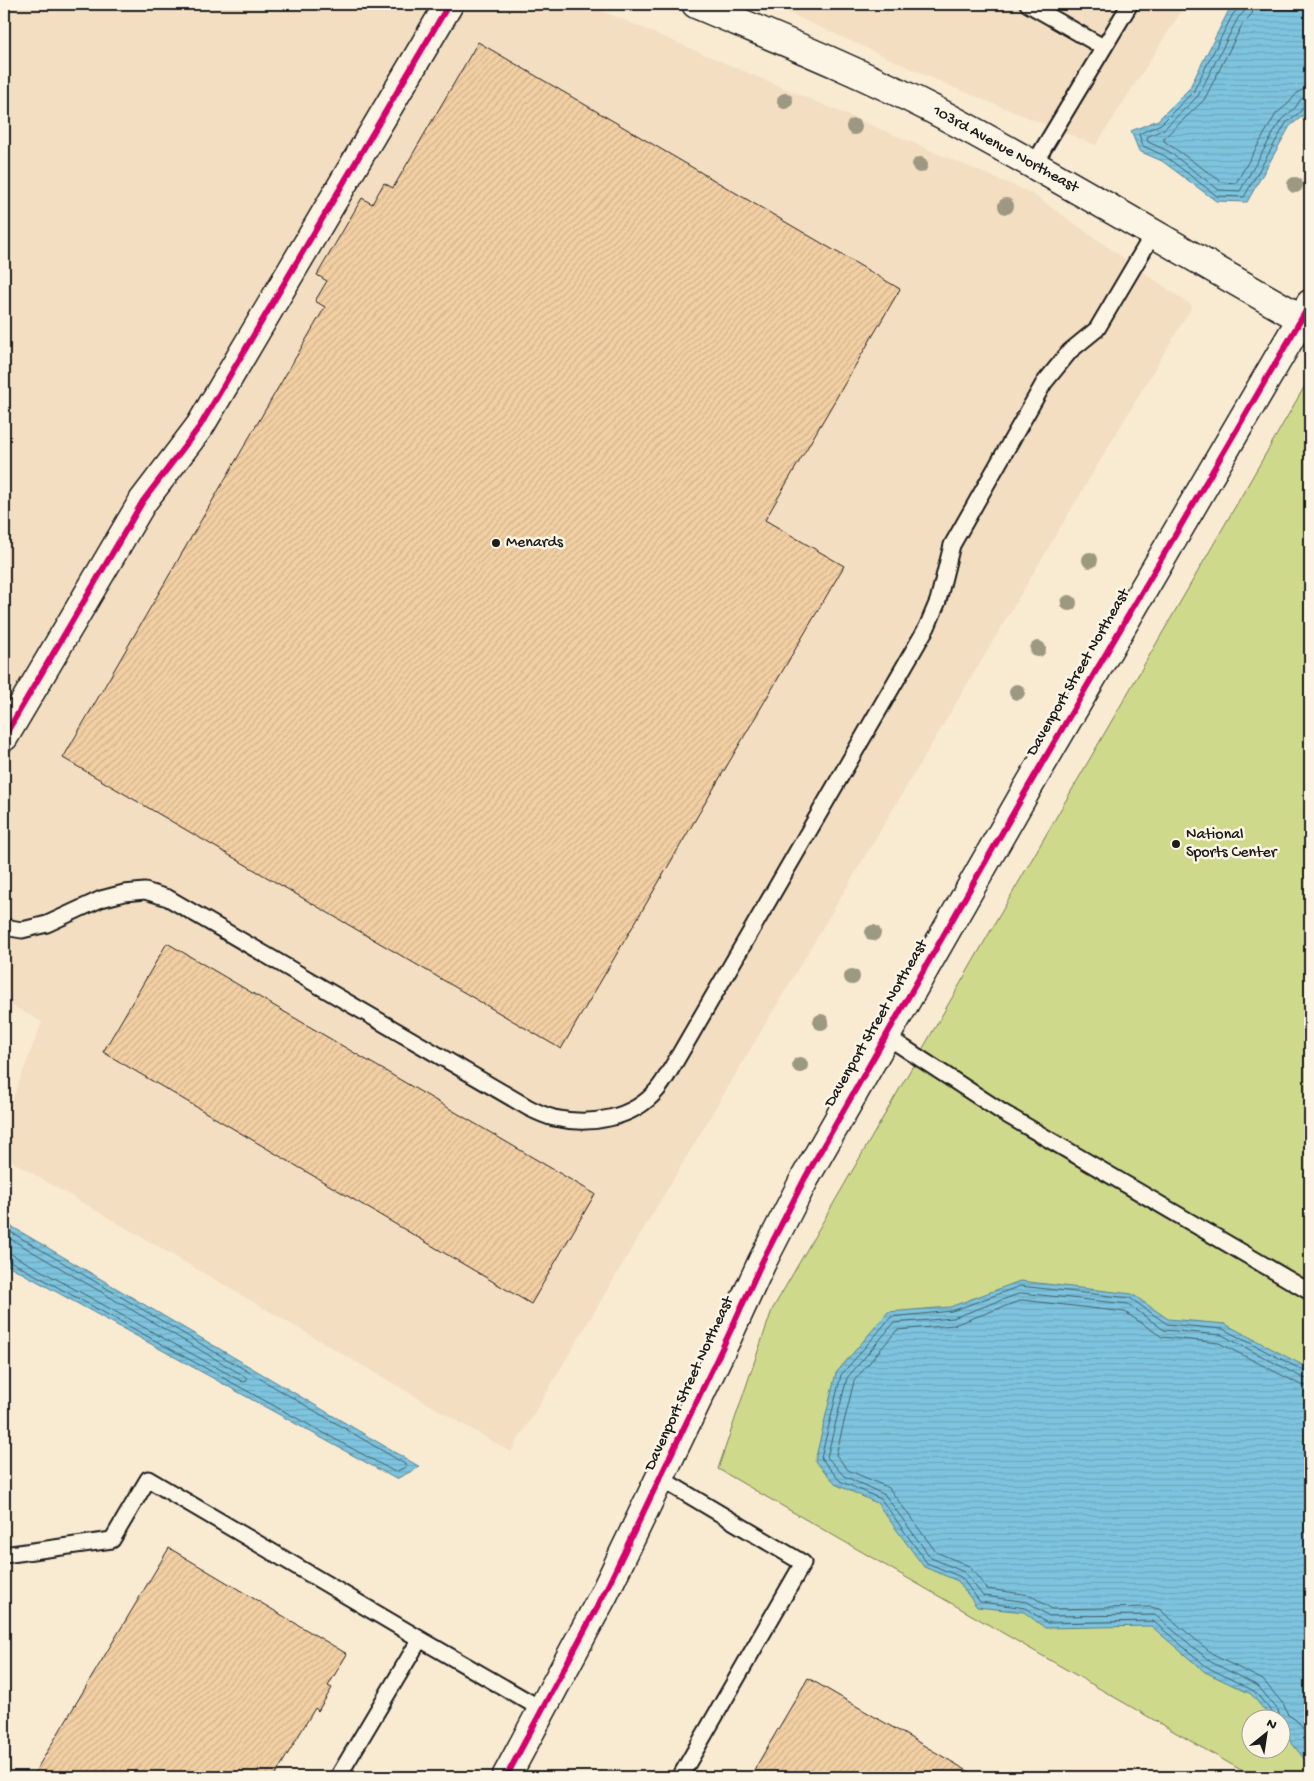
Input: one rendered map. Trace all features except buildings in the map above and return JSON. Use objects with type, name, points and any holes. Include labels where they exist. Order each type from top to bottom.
[{"type":"street","points":[[4,737],[143,501],[200,426],[449,4]]},
{"type":"street","name":"103rd Avenue Northeast","points":[[696,4],[838,64],[932,110],[1034,164],[1153,234],[1307,316]]},
{"type":"street","name":"Davenport Street Northeast","points":[[506,1777],[604,1594],[766,1253],[805,1178],[1027,789],[1307,316]]},
{"type":"lane","points":[[1028,4],[1103,47]]},
{"type":"lane","points":[[1034,164],[1130,4]]},
{"type":"lane","points":[[4,927],[22,930],[47,924],[101,899],[124,893],[145,891],[168,898],[529,1108],[553,1118],[575,1121],[599,1121],[640,1105],[657,1090],[674,1064],[927,626],[938,602],[952,545],[1044,383],[1070,351],[1097,329],[1153,234]]},
{"type":"lane","points":[[886,1036],[1002,1112],[1310,1292]]},
{"type":"lane","points":[[4,1555],[112,1540],[148,1478],[543,1710]]},
{"type":"lane","points":[[660,1478],[803,1564],[680,1777]]},
{"type":"lane","points":[[338,1777],[420,1639]]},
{"type":"shaded area","points":[[4,4],[586,4],[1031,193],[1192,306],[511,1452],[4,1157],[11,1103],[42,1022],[4,1001]]},
{"type":"shaded area","points":[[769,4],[1186,4],[1096,145],[950,86]]},
{"type":"green space","name":"National Sports Center","points":[[1310,377],[1310,1777],[1253,1777],[718,1469],[772,1310]]},
{"type":"water","points":[[1238,4],[1310,4],[1310,103],[1304,115],[1290,126],[1247,202],[1216,201],[1162,161],[1139,151],[1131,131],[1158,120],[1189,89],[1229,10]]},
{"type":"water","points":[[4,1222],[420,1467],[396,1479],[4,1263]]},
{"type":"water","points":[[1020,1281],[1132,1294],[1168,1319],[1225,1324],[1310,1369],[1310,1766],[1292,1744],[1292,1708],[1263,1708],[1251,1694],[1205,1672],[1151,1626],[1045,1628],[1024,1612],[977,1607],[958,1581],[924,1567],[877,1503],[837,1485],[815,1461],[836,1373],[888,1312],[950,1307]]},
{"type":"cycle path","points":[[4,737],[143,501],[200,426],[449,4]]},
{"type":"cycle path","points":[[506,1777],[604,1594],[762,1262],[805,1178],[1027,789],[1310,304]]},
{"type":"place","name":"Menards","points":[[496,543]]},
{"type":"place","name":"National Sports Center","points":[[1176,844]]}]
